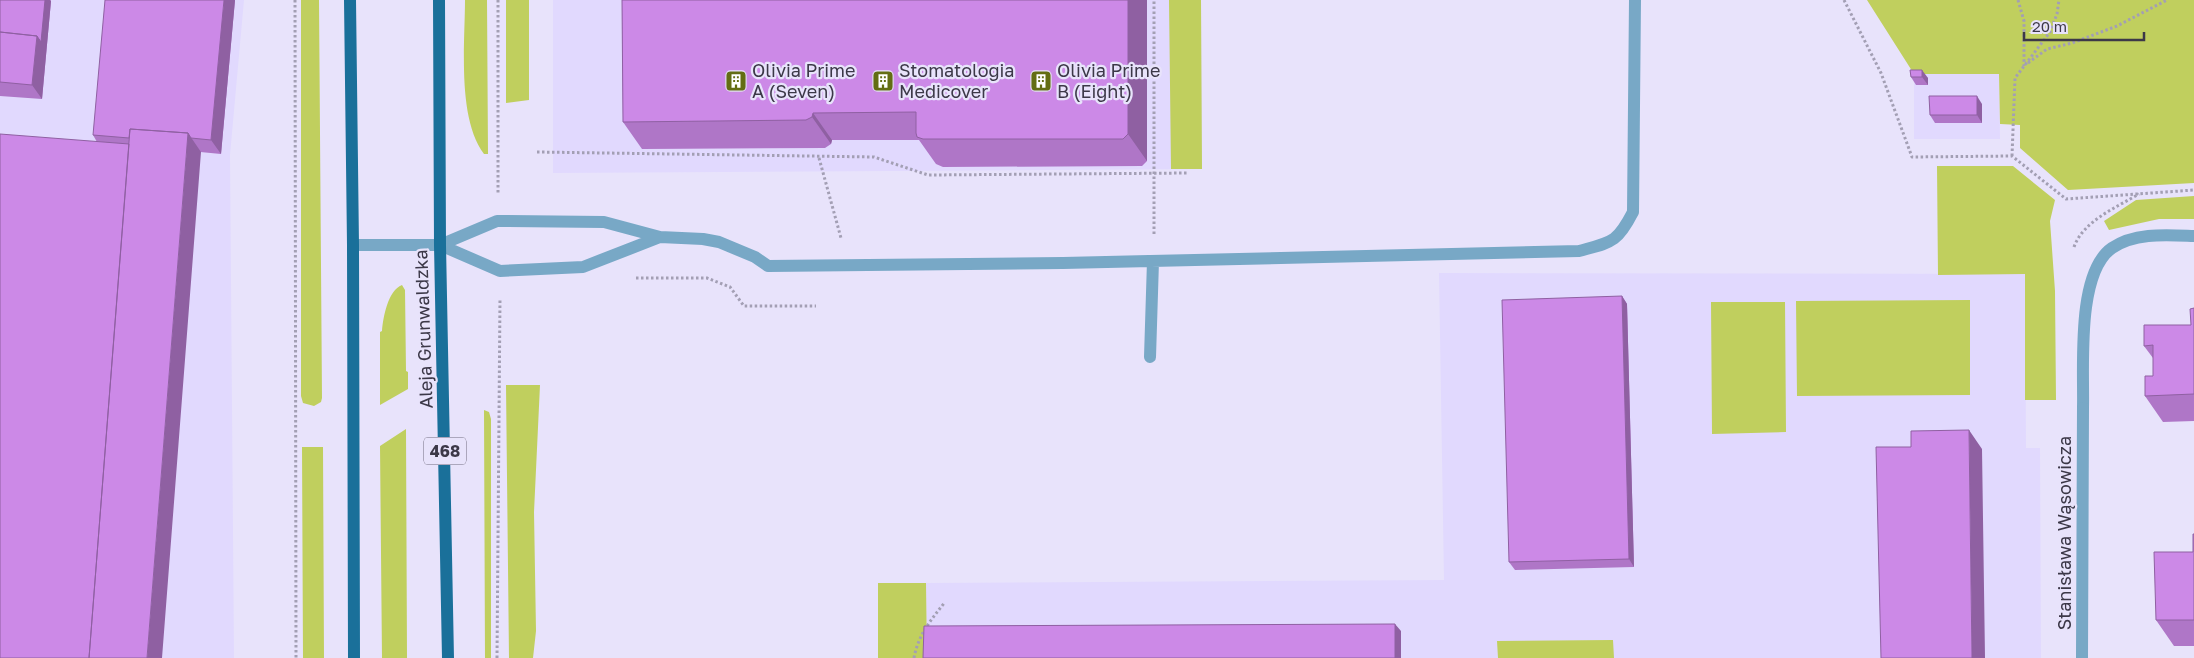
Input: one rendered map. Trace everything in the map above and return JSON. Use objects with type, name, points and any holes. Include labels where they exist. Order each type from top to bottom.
[{"type":"main road","points":[[350,0],[353,245],[354,658]]},
{"type":"main road","name":"Aleja Grunwaldzka","points":[[438,0],[440,245],[448,658]]},
{"type":"street","points":[[353,245],[440,245],[497,221],[604,222],[660,237],[703,239],[719,242],[756,257],[768,266],[1153,261],[1579,251],[1608,243],[1622,232],[1633,212],[1635,0]]},
{"type":"street","name":"Stanisława Wąsowicza","points":[[2082,658],[2085,308],[2091,279],[2098,263],[2112,248],[2132,240],[2157,235],[2194,236]]},
{"type":"street","points":[[440,245],[500,271],[583,267],[660,237]]},
{"type":"street","points":[[1150,357],[1153,261]]},
{"type":"path","points":[[295,0],[296,658]]},
{"type":"path","points":[[497,221],[498,0]]},
{"type":"path","points":[[1154,0],[1154,216]]},
{"type":"path","points":[[1844,0],[1881,73],[1912,157],[2012,156],[2066,199],[2194,190]]},
{"type":"path","points":[[2018,0],[2024,20],[2024,67]]},
{"type":"path","points":[[2012,156],[2015,78],[2050,32],[2057,14],[2059,0]]},
{"type":"path","points":[[2024,67],[2047,48],[2072,43],[2117,26],[2167,0]]},
{"type":"path","points":[[537,152],[819,158],[874,157],[928,175],[1190,173]]},
{"type":"path","points":[[819,158],[849,266]]},
{"type":"path","points":[[497,658],[500,271]]},
{"type":"path","points":[[635,278],[708,278],[730,287],[744,306],[816,306]]},
{"type":"path","points":[[914,658],[916,644],[927,625],[945,602]]},
{"type":"shaded area","points":[[0,0],[244,0],[230,155],[234,658],[0,658]]},
{"type":"shaded area","points":[[553,0],[1201,0],[1202,169],[553,173]]},
{"type":"shaded area","points":[[1914,74],[1999,74],[2000,139],[1914,139]]},
{"type":"shaded area","points":[[1439,273],[2025,274],[2026,448],[2040,448],[2041,658],[927,658],[926,583],[1444,580]]},
{"type":"green space","points":[[301,0],[319,0],[322,398],[321,402],[314,406],[303,403],[301,396]]},
{"type":"green space","points":[[465,0],[487,0],[488,154],[484,154],[475,139],[466,101],[464,80]]},
{"type":"green space","points":[[506,0],[529,0],[529,100],[506,103]]},
{"type":"green space","points":[[1169,0],[1201,0],[1202,169],[1171,169]]},
{"type":"green space","points":[[1867,0],[2194,0],[2194,183],[2068,190],[2020,148],[2020,125],[2000,124],[1999,74],[1914,74]]},
{"type":"green space","points":[[1937,166],[2013,166],[2055,200],[2050,221],[2055,291],[2056,400],[2025,400],[2025,274],[1938,275]]},
{"type":"green space","points":[[2194,196],[2194,219],[2159,219],[2109,230],[2104,221],[2136,200]]},
{"type":"green space","points":[[402,285],[405,290],[408,389],[380,405],[380,332],[382,331],[385,312],[390,298],[393,292]]},
{"type":"green space","points":[[1970,300],[1970,395],[1797,396],[1796,301]]},
{"type":"green space","points":[[1711,302],[1785,302],[1786,432],[1712,434]]},
{"type":"green space","points":[[506,385],[540,385],[534,512],[536,631],[533,658],[509,658]]},
{"type":"green space","points":[[484,410],[489,412],[491,419],[491,658],[485,658]]},
{"type":"green space","points":[[406,429],[407,658],[382,658],[380,446]]},
{"type":"green space","points":[[302,447],[323,447],[324,658],[303,658]]},
{"type":"green space","points":[[878,583],[926,583],[927,658],[878,658]]},
{"type":"green space","points":[[1613,640],[1614,658],[1498,658],[1497,641]]},
{"type":"building","points":[[0,0],[45,0],[41,42],[37,36],[0,32]]},
{"type":"building","points":[[105,0],[224,0],[211,140],[191,138],[188,133],[130,129],[129,138],[93,135]]},
{"type":"building","points":[[622,0],[1128,0],[1128,134],[1123,139],[923,139],[917,137],[916,112],[813,113],[812,117],[806,120],[623,122]]},
{"type":"building","points":[[0,32],[37,36],[32,85],[0,82]]},
{"type":"building","points":[[1910,70],[1922,70],[1922,77],[1911,77]]},
{"type":"building","points":[[1929,96],[1977,96],[1977,115],[1930,115]]},
{"type":"building","points":[[130,129],[188,133],[147,658],[89,658]]},
{"type":"building","points":[[0,134],[129,144],[89,658],[0,658]]},
{"type":"building","points":[[1622,296],[1629,559],[1509,562],[1502,300]]},
{"type":"building","points":[[2194,308],[2194,394],[2145,396],[2145,376],[2153,376],[2153,345],[2144,346],[2144,325],[2191,325],[2190,309]]},
{"type":"building","points":[[1969,430],[1972,658],[1881,658],[1876,447],[1911,447],[1911,431]]},
{"type":"building","points":[[2193,534],[2194,620],[2156,620],[2154,552],[2193,552]]},
{"type":"building","points":[[1395,624],[1395,658],[923,658],[924,626]]},
{"type":"place","name":"Olivia Prime A (Seven)","points":[[736,81]]},
{"type":"place","name":"Stomatologia Medicover","points":[[883,81]]},
{"type":"place","name":"Olivia Prime B (Eight)","points":[[1041,81]]}]
